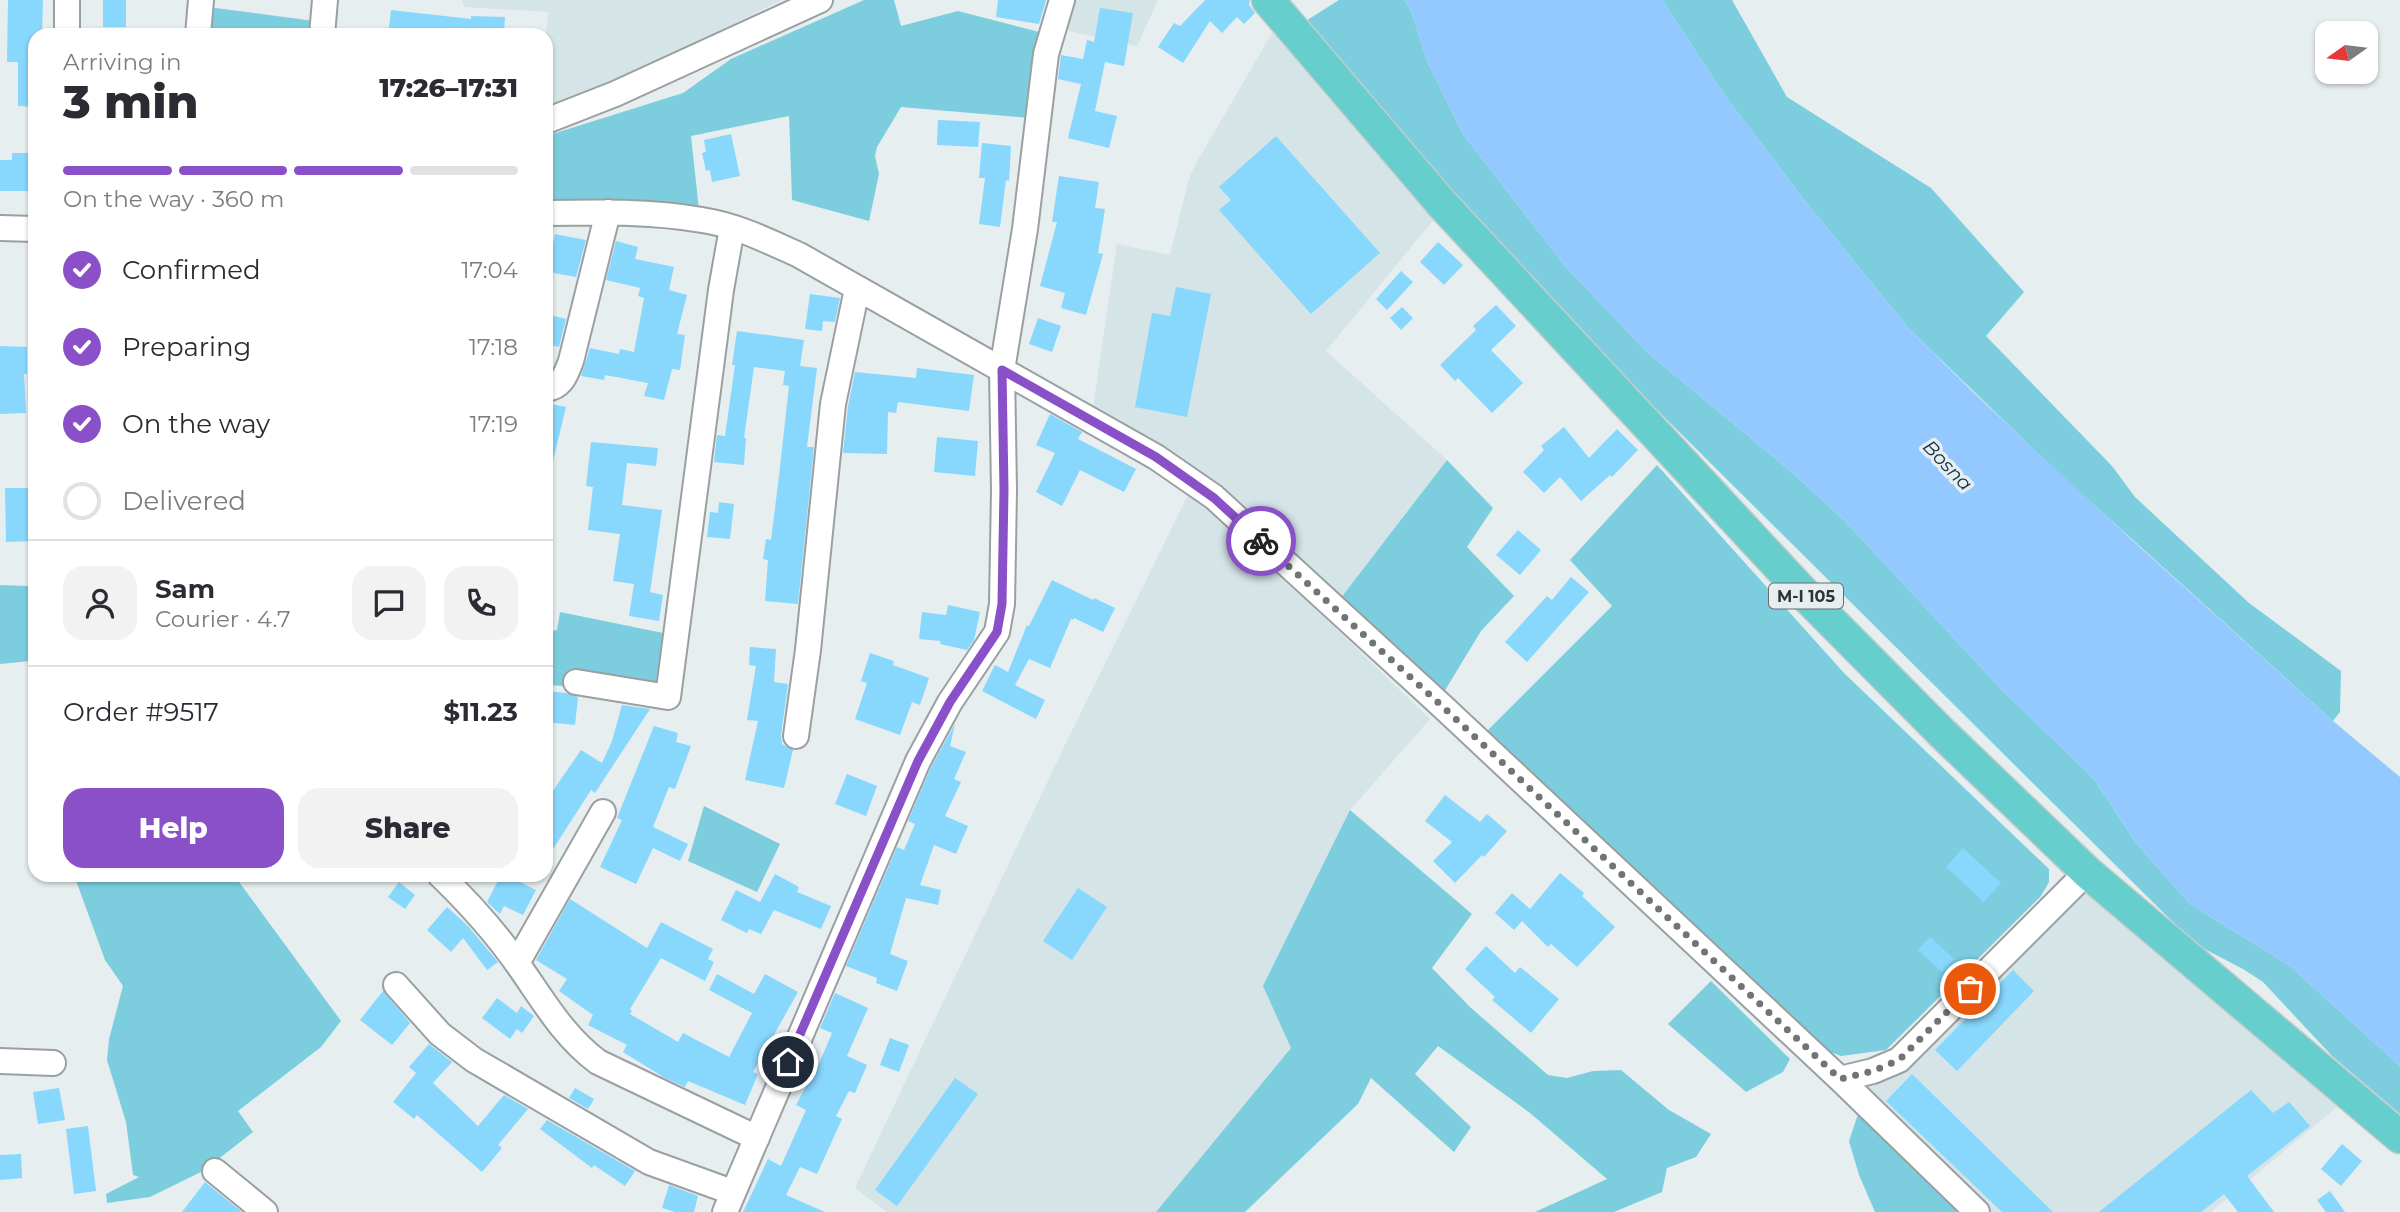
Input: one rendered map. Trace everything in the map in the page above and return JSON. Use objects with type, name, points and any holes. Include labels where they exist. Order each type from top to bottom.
[{"type":"main road","name":"M-I 105","points":[[1268,0],[1442,204],[1673,455],[1811,601],[1942,733],[2087,872],[2400,1137]]},
{"type":"street","points":[[66,0],[67,28]]},
{"type":"street","points":[[199,28],[201,0]]},
{"type":"street","points":[[323,28],[325,0]]},
{"type":"street","points":[[553,118],[615,94],[820,0]]},
{"type":"street","points":[[396,985],[440,1034],[474,1060],[649,1162],[728,1202],[918,761],[950,702],[997,632],[1002,604],[1002,370],[1025,229],[1046,54],[1062,0]]},
{"type":"street","points":[[553,386],[559,384],[571,361],[608,212]]},
{"type":"street","points":[[553,213],[608,212],[704,220],[799,255],[1156,457],[1214,498],[1443,707],[1840,1079],[1977,1212]]},
{"type":"street","points":[[0,228],[28,229]]},
{"type":"street","points":[[576,682],[668,697],[721,290],[732,229]]},
{"type":"street","points":[[796,736],[808,650],[833,404],[857,289]]},
{"type":"street","points":[[517,963],[603,812]]},
{"type":"street","points":[[1840,1079],[1873,1071],[1899,1060],[2087,872]]},
{"type":"street","points":[[447,882],[517,963],[562,1028],[580,1049],[598,1062],[757,1138]]},
{"type":"street","points":[[0,1061],[53,1063]]},
{"type":"street","points":[[215,1171],[265,1212]]},
{"type":"shaded area","points":[[462,0],[782,0],[642,69],[553,104],[553,28],[547,28],[548,12],[464,7]]},
{"type":"shaded area","points":[[864,0],[894,0],[901,26],[958,11],[1047,34],[1030,118],[901,107],[877,147],[875,156],[879,174],[869,221],[792,200],[789,116],[691,136],[699,210],[630,199],[553,202],[553,134],[683,93],[731,59]]},
{"type":"shaded area","points":[[1071,0],[1158,0],[1137,46],[1060,29]]},
{"type":"shaded area","points":[[1339,0],[1404,0],[1411,10],[1427,61],[1463,134],[1565,266],[1648,353],[1788,469],[1845,521],[2003,691],[2094,779],[2136,843],[2190,904],[2290,966],[2400,1066],[2400,1114],[2332,1056],[2263,982],[2195,944],[1658,411],[1522,269],[1301,24]]},
{"type":"shaded area","points":[[1662,0],[1732,0],[1787,97],[1931,188],[2024,292],[1986,336],[2112,466],[2135,497],[2249,603],[2341,671],[2340,712],[2333,721],[2051,466],[1910,330],[1805,201],[1725,96]]},
{"type":"shaded area","points":[[208,7],[314,21],[314,28],[205,28]]},
{"type":"shaded area","points":[[1275,28],[1434,219],[1326,351],[1447,460],[1340,599],[1244,504],[1093,407],[1117,244],[1170,255],[1194,167]]},
{"type":"shaded area","points":[[1447,460],[1493,508],[1467,547],[1514,596],[1481,631],[1444,692],[1340,599]]},
{"type":"shaded area","points":[[1657,465],[1844,673],[2049,869],[2049,882],[2041,896],[1886,1050],[1841,1056],[1825,1050],[1485,733],[1612,606],[1570,560]]},
{"type":"shaded area","points":[[1191,489],[1430,719],[1350,810],[1291,1048],[1156,1212],[887,1212],[855,1188],[1063,749]]},
{"type":"shaded area","points":[[0,585],[28,586],[28,661],[0,664]]},
{"type":"shaded area","points":[[560,612],[668,634],[659,685],[568,670],[566,686],[553,685],[553,631],[557,630]]},
{"type":"shaded area","points":[[704,806],[780,844],[757,892],[688,861]]},
{"type":"shaded area","points":[[1350,810],[1472,914],[1432,968],[1470,1007],[1548,1075],[1567,1078],[1593,1071],[1621,1070],[1669,1110],[1711,1134],[1696,1157],[1667,1168],[1662,1192],[1614,1212],[1535,1212],[1607,1179],[1530,1113],[1438,1046],[1415,1074],[1471,1127],[1454,1152],[1371,1078],[1358,1104],[1245,1212],[1156,1212],[1291,1048],[1263,986]]},
{"type":"shaded area","points":[[77,882],[239,882],[341,1021],[321,1047],[238,1111],[253,1132],[203,1171],[150,1197],[107,1203],[106,1194],[139,1177],[133,1175],[126,1122],[107,1060],[109,1039],[123,986],[105,960]]},
{"type":"shaded area","points":[[2086,889],[2337,1107],[2211,1212],[1991,1212],[1857,1085]]},
{"type":"shaded area","points":[[1711,981],[1790,1059],[1783,1072],[1746,1092],[1668,1024]]},
{"type":"shaded area","points":[[1859,1111],[1959,1209],[1955,1212],[1875,1212],[1859,1175],[1849,1141]]},
{"type":"water","name":"Bosna","points":[[1404,0],[1662,0],[1725,96],[1805,201],[1910,330],[2133,541],[2333,721],[2400,777],[2400,1066],[2290,966],[2190,904],[2136,843],[2094,779],[2003,691],[1845,521],[1788,469],[1648,353],[1565,266],[1463,134],[1427,61],[1411,10]]},
{"type":"building","points":[[8,0],[43,0],[42,28],[28,28],[28,107],[18,106],[18,62],[7,62]]},
{"type":"building","points":[[103,0],[126,0],[126,27],[103,27]]},
{"type":"building","points":[[998,0],[1046,0],[1039,24],[996,17]]},
{"type":"building","points":[[1205,0],[1250,0],[1249,5],[1255,13],[1244,24],[1237,17],[1222,33],[1210,21],[1183,63],[1158,47],[1174,23],[1180,26]]},
{"type":"building","points":[[1100,8],[1133,13],[1124,66],[1105,62],[1095,111],[1117,116],[1109,148],[1068,138],[1081,84],[1058,79],[1061,55],[1083,59],[1087,40],[1094,42]]},
{"type":"building","points":[[391,10],[471,19],[471,16],[505,17],[504,28],[389,28]]},
{"type":"building","points":[[938,120],[980,122],[978,147],[937,145]]},
{"type":"building","points":[[731,134],[740,176],[712,182],[702,153],[706,152],[704,140]]},
{"type":"building","points":[[1276,136],[1380,253],[1311,314],[1219,210],[1231,200],[1219,187]]},
{"type":"building","points":[[982,143],[1011,146],[1009,181],[1006,180],[1000,227],[979,224],[985,178],[979,178]]},
{"type":"building","points":[[12,153],[28,153],[28,191],[0,191],[0,160],[12,160]]},
{"type":"building","points":[[1059,176],[1099,182],[1095,208],[1105,209],[1098,253],[1103,254],[1086,315],[1061,308],[1065,293],[1040,286],[1057,222],[1052,222]]},
{"type":"building","points":[[555,234],[586,240],[576,277],[553,273]]},
{"type":"building","points":[[616,241],[638,247],[635,259],[674,267],[669,290],[687,295],[677,334],[685,335],[680,370],[672,369],[664,400],[644,396],[648,383],[605,375],[604,380],[581,376],[590,348],[619,354],[620,349],[634,352],[644,298],[638,296],[640,288],[606,280]]},
{"type":"building","points":[[1438,242],[1463,265],[1444,285],[1420,262]]},
{"type":"building","points":[[1401,271],[1413,282],[1387,310],[1376,299]]},
{"type":"building","points":[[1176,287],[1211,294],[1187,417],[1135,407],[1152,313],[1170,316]]},
{"type":"building","points":[[810,294],[840,298],[835,322],[823,321],[822,331],[805,329]]},
{"type":"building","points":[[1496,305],[1516,326],[1491,350],[1523,383],[1492,413],[1458,378],[1455,381],[1440,365],[1476,330],[1473,326]]},
{"type":"building","points":[[1402,307],[1413,318],[1401,330],[1390,318]]},
{"type":"building","points":[[553,316],[566,319],[559,347],[553,346]]},
{"type":"building","points":[[1038,318],[1061,326],[1052,352],[1029,344]]},
{"type":"building","points":[[737,331],[804,340],[800,366],[817,368],[807,447],[814,447],[798,604],[765,601],[768,560],[763,559],[766,539],[771,540],[779,476],[789,386],[783,385],[785,371],[754,367],[744,438],[744,465],[714,462],[717,435],[725,436]]},
{"type":"building","points":[[0,346],[27,347],[27,374],[24,374],[26,413],[0,414]]},
{"type":"building","points":[[917,368],[974,375],[969,411],[898,402],[896,413],[888,412],[887,454],[843,453],[855,372],[916,378]]},
{"type":"building","points":[[553,404],[566,407],[553,461]]},
{"type":"building","points":[[1050,414],[1082,432],[1078,439],[1136,469],[1124,492],[1080,470],[1062,506],[1036,492],[1055,453],[1036,445]]},
{"type":"building","points":[[1564,427],[1589,458],[1617,429],[1638,450],[1612,477],[1610,475],[1581,501],[1560,477],[1544,493],[1523,472],[1544,450],[1541,446]]},
{"type":"building","points":[[937,437],[978,441],[975,476],[934,472]]},
{"type":"building","points":[[591,442],[658,448],[656,466],[627,463],[622,505],[662,510],[650,592],[663,595],[659,621],[629,616],[634,584],[613,581],[620,534],[588,530],[593,487],[586,486]]},
{"type":"building","points":[[5,488],[28,488],[28,541],[6,542]]},
{"type":"building","points":[[719,502],[734,504],[730,539],[707,537],[710,512],[718,513]]},
{"type":"building","points":[[1518,530],[1541,550],[1520,575],[1496,555]]},
{"type":"building","points":[[1571,577],[1589,592],[1527,662],[1505,642],[1547,596],[1552,600]]},
{"type":"building","points":[[1052,580],[1115,608],[1103,632],[1071,619],[1050,668],[1029,659],[1015,685],[1045,700],[1036,719],[982,691],[995,665],[1008,672],[1027,625],[1029,626]]},
{"type":"building","points":[[948,605],[980,612],[974,640],[967,650],[940,644],[941,641],[919,639],[922,612],[946,615]]},
{"type":"building","points":[[750,647],[776,649],[774,682],[788,684],[781,735],[782,744],[793,750],[784,788],[745,780],[758,721],[747,720],[756,666],[749,665]]},
{"type":"building","points":[[870,653],[929,678],[920,705],[912,702],[900,735],[855,719],[867,683],[861,681]]},
{"type":"building","points":[[553,692],[578,697],[575,725],[553,723]]},
{"type":"building","points":[[622,705],[650,709],[595,793],[591,790],[553,849],[553,791],[581,750],[602,763],[612,741]]},
{"type":"building","points":[[955,724],[950,746],[966,752],[954,779],[961,782],[945,816],[968,826],[956,854],[934,845],[920,885],[941,890],[938,905],[906,898],[890,954],[908,961],[897,991],[876,983],[877,978],[846,966],[897,847],[904,850],[915,824],[908,821],[931,767]]},
{"type":"building","points":[[654,726],[678,733],[676,742],[691,746],[675,789],[669,787],[653,827],[688,844],[680,861],[653,848],[636,884],[600,867],[622,820],[617,818]]},
{"type":"building","points":[[847,774],[877,786],[866,816],[835,804]]},
{"type":"building","points":[[1445,795],[1480,822],[1487,814],[1507,831],[1484,857],[1482,855],[1455,883],[1433,861],[1452,842],[1425,821]]},
{"type":"building","points":[[1963,848],[2001,883],[1984,902],[1946,867]]},
{"type":"building","points":[[1560,873],[1584,893],[1582,896],[1615,927],[1577,967],[1551,944],[1548,947],[1522,921],[1514,930],[1495,913],[1512,893],[1530,909]]},
{"type":"building","points":[[775,874],[799,887],[797,892],[831,906],[821,929],[774,910],[761,934],[749,929],[747,933],[721,920],[736,890],[760,902]]},
{"type":"building","points":[[399,882],[415,895],[405,909],[388,897]]},
{"type":"building","points":[[497,882],[520,882],[536,890],[523,915],[504,906],[500,914],[487,902]]},
{"type":"building","points":[[1078,888],[1107,907],[1072,960],[1043,941]]},
{"type":"building","points":[[570,899],[647,948],[661,922],[713,949],[708,959],[714,962],[705,981],[661,958],[630,1009],[630,1014],[678,1042],[683,1033],[729,1057],[752,1013],[709,990],[717,974],[754,994],[765,974],[798,992],[753,1072],[758,1074],[745,1105],[688,1081],[685,1087],[665,1078],[623,1052],[627,1045],[588,1025],[593,1015],[559,991],[567,979],[536,960]]},
{"type":"building","points":[[447,907],[468,926],[498,962],[487,970],[463,938],[451,952],[427,930]]},
{"type":"building","points":[[1930,937],[1954,959],[1942,972],[1918,950]]},
{"type":"building","points":[[1486,946],[1515,973],[1520,967],[1559,999],[1531,1033],[1492,1000],[1495,997],[1465,969]]},
{"type":"building","points":[[2013,970],[2034,991],[1957,1071],[1935,1050]]},
{"type":"building","points":[[383,991],[410,1023],[392,1045],[360,1020]]},
{"type":"building","points":[[835,993],[868,1008],[847,1056],[867,1065],[855,1093],[849,1091],[836,1116],[842,1119],[817,1174],[800,1167],[786,1195],[825,1212],[743,1212],[768,1159],[781,1166],[806,1110],[796,1105],[811,1077],[813,1078],[832,1033],[820,1028]]},
{"type":"building","points":[[497,998],[517,1013],[521,1006],[534,1016],[522,1033],[517,1029],[510,1039],[482,1018]]},
{"type":"building","points":[[890,1038],[909,1045],[899,1072],[880,1065]]},
{"type":"building","points":[[429,1044],[452,1062],[433,1083],[478,1126],[504,1095],[528,1109],[498,1145],[502,1148],[482,1172],[417,1115],[414,1119],[393,1102],[416,1073],[409,1067]]},
{"type":"building","points":[[1912,1074],[2053,1212],[2002,1212],[1886,1101]]},
{"type":"building","points":[[955,1078],[978,1094],[897,1206],[875,1190]]},
{"type":"building","points":[[59,1088],[65,1120],[38,1124],[33,1092]]},
{"type":"building","points":[[575,1088],[594,1099],[588,1109],[569,1098]]},
{"type":"building","points":[[2251,1090],[2273,1113],[2289,1102],[2310,1126],[2247,1176],[2274,1212],[2238,1212],[2224,1194],[2201,1212],[2099,1212]]},
{"type":"building","points":[[547,1120],[635,1171],[625,1186],[594,1165],[592,1168],[540,1129]]},
{"type":"building","points":[[88,1126],[96,1191],[74,1194],[66,1129]]},
{"type":"building","points":[[2342,1144],[2362,1161],[2341,1186],[2321,1169]]},
{"type":"building","points":[[21,1154],[22,1178],[0,1180],[0,1155]]},
{"type":"building","points":[[206,1183],[242,1212],[182,1212]]},
{"type":"building","points":[[669,1185],[698,1196],[694,1212],[675,1212],[662,1208]]},
{"type":"building","points":[[2330,1191],[2345,1212],[2326,1212],[2317,1200]]},
{"type":"way so far","points":[[1261,541],[1443,707],[1840,1079],[1873,1071],[1899,1060],[1970,989]]},
{"type":"route","points":[[788,1062],[918,761],[950,702],[987,651],[997,632],[1002,604],[1002,370],[1156,457],[1214,498],[1261,541]]}]
